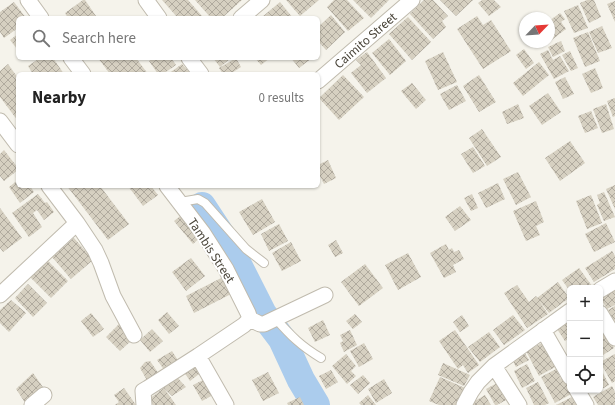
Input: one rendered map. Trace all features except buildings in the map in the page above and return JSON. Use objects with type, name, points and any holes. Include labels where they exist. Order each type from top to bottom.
[{"type":"street","points":[[28,0],[40,16]]},
{"type":"street","points":[[146,0],[158,16]]},
{"type":"street","points":[[243,16],[262,0]]},
{"type":"street","name":"Caimito Street","points":[[320,79],[412,0]]},
{"type":"street","points":[[72,60],[82,72]]},
{"type":"street","points":[[193,60],[200,72]]},
{"type":"street","points":[[0,121],[16,142]]},
{"type":"street","points":[[51,188],[95,250],[113,296],[134,334]]},
{"type":"street","name":"Tambis Street","points":[[169,188],[203,233],[226,269],[250,319]]},
{"type":"street","points":[[2,287],[77,223]]},
{"type":"street","points":[[603,288],[615,281]]},
{"type":"street","points":[[144,405],[143,391],[198,356],[244,325],[250,319],[260,324],[264,324],[325,295]]},
{"type":"street","points":[[464,405],[478,382],[494,366],[567,313]]},
{"type":"street","points":[[603,318],[615,338]]},
{"type":"street","points":[[543,330],[567,372]]},
{"type":"street","points":[[198,356],[226,405]]},
{"type":"street","points":[[494,366],[518,405]]},
{"type":"street","points":[[579,393],[586,405]]},
{"type":"street","points":[[32,405],[44,395]]},
{"type":"lane","points":[[180,202],[198,199],[205,203],[246,249],[264,264]]},
{"type":"lane","points":[[276,319],[299,343],[321,358]]},
{"type":"waterway","points":[[202,206],[229,247],[263,314],[282,339],[301,380],[316,405]]}]
